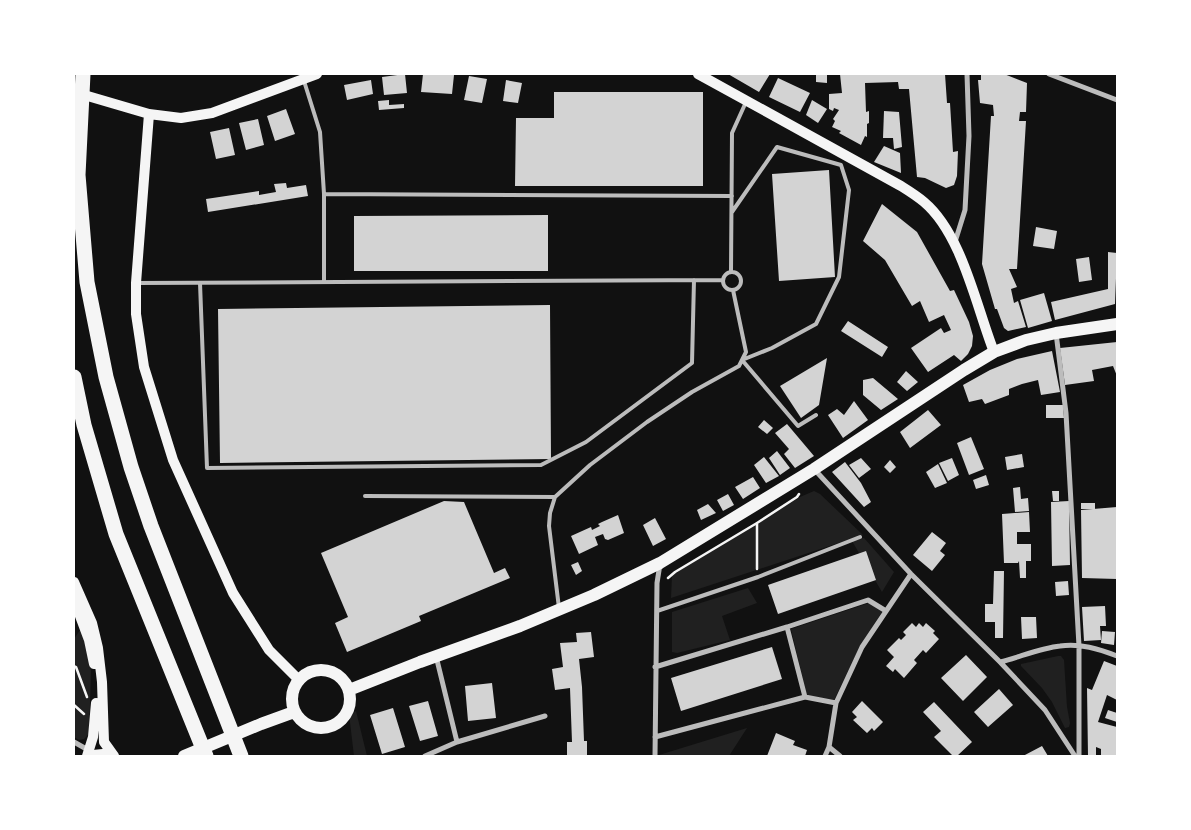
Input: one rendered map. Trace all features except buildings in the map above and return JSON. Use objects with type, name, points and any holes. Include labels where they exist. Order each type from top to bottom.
[{"type":"highway","points":[[83,74],[78,175],[87,282],[106,377],[131,467],[241,756]]},
{"type":"highway","points":[[74,377],[84,425],[116,534],[206,756]]},
{"type":"main road","points":[[74,92],[149,114],[181,118],[212,113],[317,74]]},
{"type":"main road","points":[[698,74],[902,186],[924,202],[940,220],[955,242],[994,352]]},
{"type":"main road","points":[[149,114],[136,283],[136,314],[144,367],[173,460],[233,593],[268,650],[299,680]]},
{"type":"main road","points":[[349,690],[520,626],[594,595],[660,563],[814,469],[994,352],[1026,340],[1056,333],[1117,324]]},
{"type":"main road","points":[[74,582],[92,623],[98,648],[102,682],[104,742],[99,755]]},
{"type":"main road","points":[[74,600],[89,640],[96,671],[97,706],[93,737],[99,755]]},
{"type":"main road","points":[[320,669],[338,674],[345,681],[349,690],[351,699],[346,713],[336,724],[327,728],[308,726],[294,712],[292,692],[299,680],[310,672],[320,669]]},
{"type":"main road","points":[[184,756],[294,712]]},
{"type":"street","points":[[955,242],[965,210],[970,136],[967,74]]},
{"type":"street","points":[[1050,74],[1117,100]]},
{"type":"street","points":[[1056,333],[1066,413],[1079,646],[1079,756]]},
{"type":"street","points":[[814,469],[911,574],[1046,710],[1075,756]]},
{"type":"street","points":[[655,756],[657,583],[660,563]]},
{"type":"street","points":[[825,756],[836,703],[862,647],[911,574]]},
{"type":"street","points":[[655,667],[868,600],[886,611]]},
{"type":"street","points":[[787,627],[806,697]]},
{"type":"street","points":[[1000,662],[1060,646],[1097,648],[1117,656]]},
{"type":"street","points":[[436,656],[457,742]]},
{"type":"street","points":[[655,737],[806,697],[836,703]]},
{"type":"street","points":[[425,756],[457,742],[545,716]]},
{"type":"street","points":[[74,742],[99,755]]},
{"type":"street","points":[[828,747],[840,756]]},
{"type":"lane","points":[[303,79],[320,132],[324,194],[324,282]]},
{"type":"lane","points":[[731,272],[732,133],[747,101]]},
{"type":"lane","points":[[732,212],[777,147],[841,165],[849,190],[839,278],[816,324],[772,348],[742,360]]},
{"type":"lane","points":[[324,194],[732,196]]},
{"type":"lane","points":[[731,272],[737,273],[741,281],[740,286],[733,290],[726,288],[722,280],[725,274],[731,272]]},
{"type":"lane","points":[[200,283],[207,468],[541,465],[586,442],[692,363],[694,280]]},
{"type":"lane","points":[[136,283],[722,280]]},
{"type":"lane","points":[[559,610],[549,526],[550,513],[555,497],[590,465],[647,422],[692,392],[739,366],[746,352],[733,290]]},
{"type":"lane","points":[[742,360],[798,426],[816,415]]},
{"type":"lane","points":[[365,496],[555,497]]},
{"type":"lane","points":[[657,611],[758,578],[860,537]]},
{"type":"path","points":[[668,578],[797,497],[800,492]]},
{"type":"path","points":[[757,523],[756,559],[758,578]]},
{"type":"path","points":[[74,666],[76,667],[88,703]]},
{"type":"path","points":[[87,718],[88,710]]},
{"type":"shaded area","points":[[814,491],[820,494],[863,535],[671,598],[672,576],[675,573],[800,497]]},
{"type":"shaded area","points":[[864,538],[894,572],[882,592],[852,541]]},
{"type":"shaded area","points":[[748,588],[757,603],[722,616],[730,640],[677,653],[672,652],[672,612]]},
{"type":"shaded area","points":[[869,603],[882,612],[861,644],[834,700],[807,696],[791,629]]},
{"type":"shaded area","points":[[82,627],[91,671],[89,734],[84,739],[79,740],[74,737],[74,639]]},
{"type":"shaded area","points":[[1061,656],[1064,660],[1070,723],[1069,727],[1065,728],[1052,702],[1042,688],[1021,666],[1021,664]]},
{"type":"shaded area","points":[[356,711],[367,756],[354,756],[350,716]]},
{"type":"shaded area","points":[[747,728],[729,756],[659,756],[659,755]]}]
